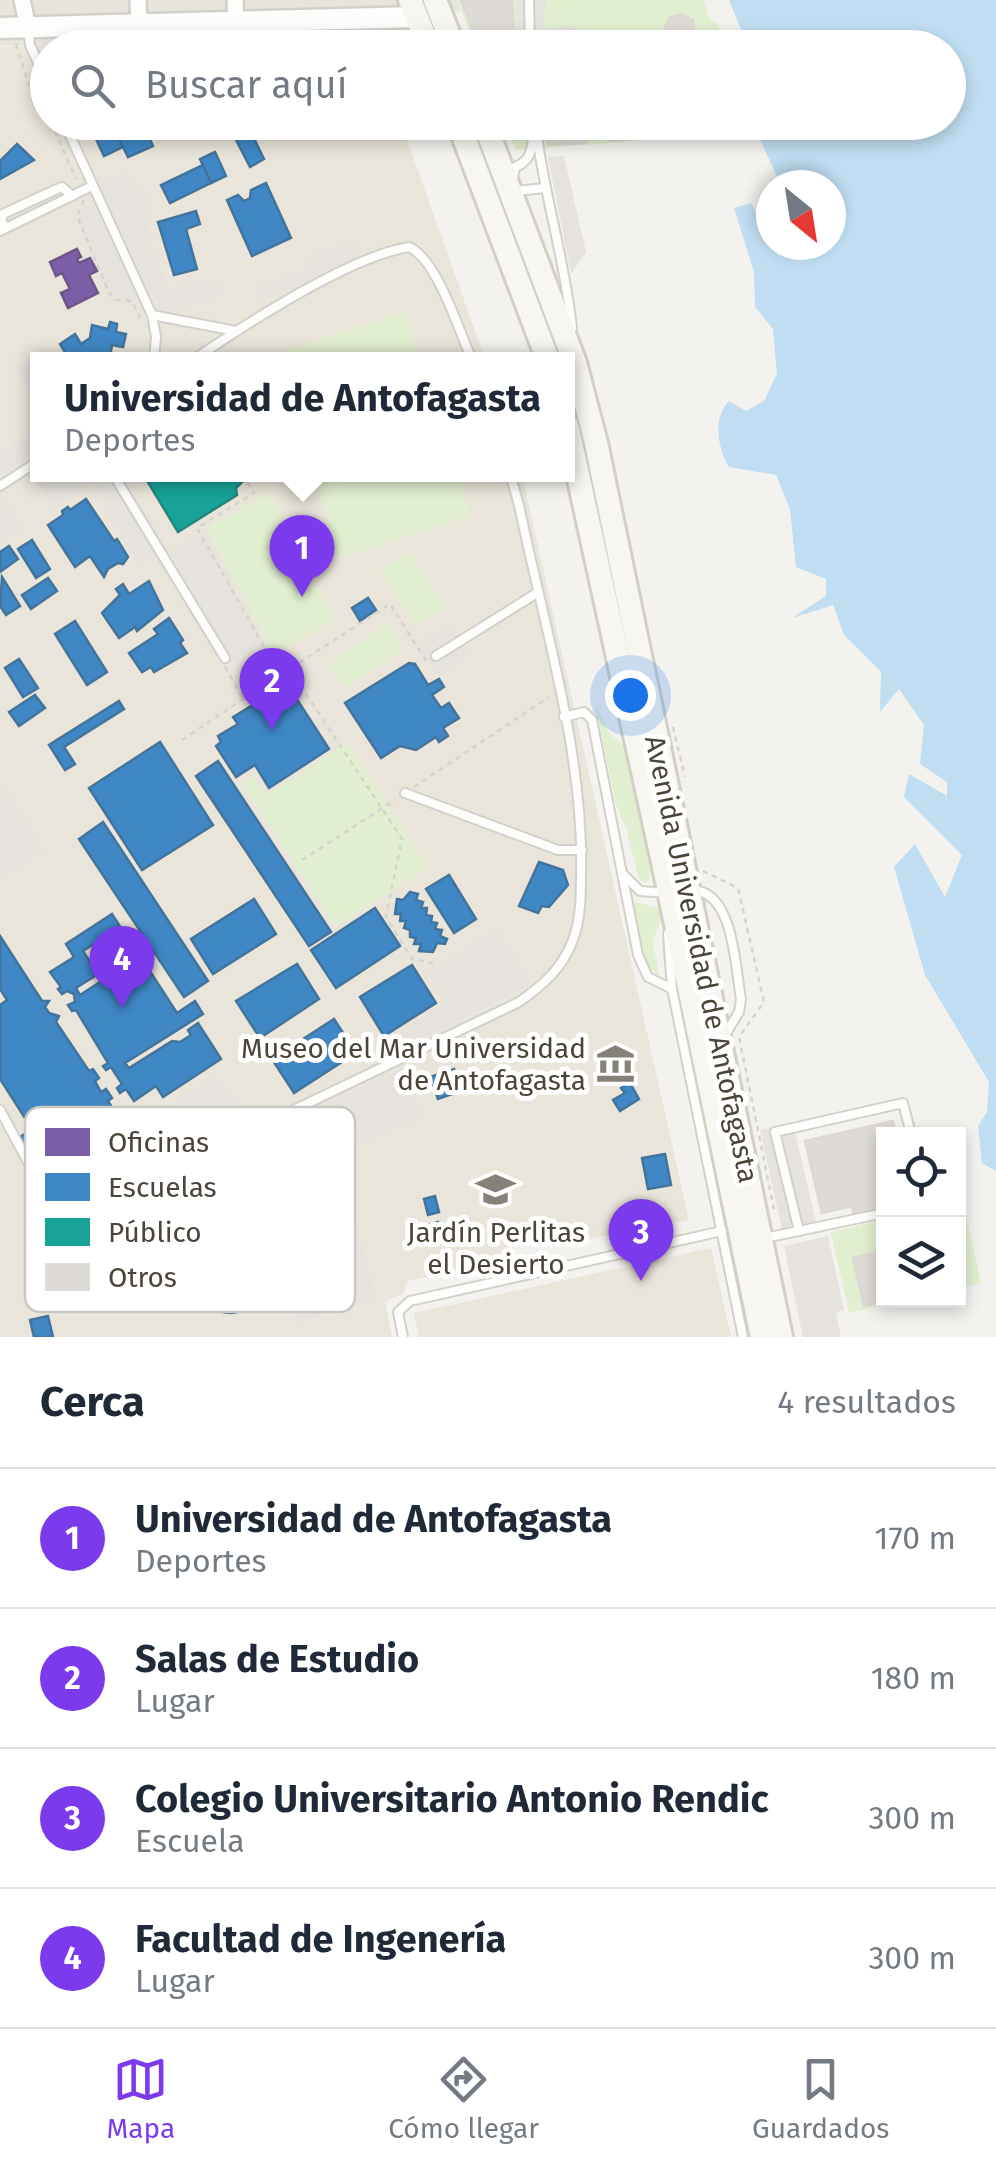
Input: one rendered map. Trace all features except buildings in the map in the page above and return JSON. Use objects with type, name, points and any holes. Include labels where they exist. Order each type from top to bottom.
[{"type":"main road","points":[[435,0],[447,30]]},
{"type":"main road","points":[[465,140],[545,352]]},
{"type":"main road","name":"Avenida Universidad de Antofagasta","points":[[491,140],[572,352]]},
{"type":"main road","name":"Avenida Universidad de Antofagasta","points":[[576,362],[607,489],[762,1337]]},
{"type":"main road","name":"Avenida Universidad de Antofagasta","points":[[575,458],[679,892],[720,1043],[781,1337]]},
{"type":"street","points":[[0,28],[28,31],[22,0]]},
{"type":"street","points":[[138,0],[139,24]]},
{"type":"street","points":[[44,30],[139,24],[236,11],[413,8]]},
{"type":"lane","points":[[528,0],[529,30]]},
{"type":"lane","points":[[28,31],[30,36]]},
{"type":"lane","points":[[72,140],[152,315],[155,352]]},
{"type":"lane","points":[[511,191],[515,167],[524,164],[530,155],[532,140]]},
{"type":"lane","points":[[538,140],[566,276],[575,352]]},
{"type":"lane","points":[[3,229],[3,214],[62,188],[72,196],[92,186]]},
{"type":"lane","points":[[488,200],[511,191],[546,188]]},
{"type":"lane","points":[[205,352],[332,277],[409,248],[420,252],[431,268],[468,352]]},
{"type":"lane","points":[[152,315],[236,331]]},
{"type":"lane","points":[[575,353],[576,362]]},
{"type":"lane","points":[[0,486],[30,467]]},
{"type":"lane","points":[[118,482],[226,658]]},
{"type":"lane","points":[[300,1107],[519,1002],[546,983],[574,938],[580,910],[582,850],[571,751],[512,482]]},
{"type":"lane","points":[[436,656],[537,594]]},
{"type":"lane","points":[[564,717],[584,712],[592,720],[624,875],[624,892],[644,973],[672,989]]},
{"type":"lane","points":[[405,793],[558,850],[582,850]]},
{"type":"lane","points":[[624,875],[640,891],[679,892],[668,938],[672,989],[744,1337]]},
{"type":"lane","points":[[799,1231],[776,1132],[903,1103],[908,1127]]},
{"type":"lane","points":[[0,1110],[25,1157]]},
{"type":"lane","points":[[761,1239],[876,1215]]},
{"type":"lane","points":[[403,1337],[398,1312],[410,1301],[722,1231]]},
{"type":"path","points":[[28,31],[14,38],[30,88]]},
{"type":"path","points":[[59,140],[85,198],[78,214],[80,223],[109,293],[116,300],[132,301],[144,324]]},
{"type":"path","points":[[247,482],[254,493],[198,528],[280,674]]},
{"type":"path","points":[[182,740],[390,604],[426,662],[436,656]]},
{"type":"path","points":[[290,668],[402,839],[386,917],[412,959],[433,964]]},
{"type":"path","points":[[302,860],[559,691]]},
{"type":"shaded area","points":[[0,0],[457,0],[461,11],[386,30],[30,30],[30,45],[0,46]]},
{"type":"shaded area","points":[[516,0],[546,0],[544,30],[517,30]]},
{"type":"shaded area","points":[[579,26],[579,30],[551,30],[551,28]]},
{"type":"shaded area","points":[[30,46],[30,140],[407,140],[483,352],[30,352],[30,482],[524,482],[689,1220],[547,1247],[537,1230],[507,1245],[513,1256],[408,1281],[403,1294],[385,1302],[392,1337],[0,1337],[0,47]]},
{"type":"shaded area","points":[[564,156],[586,252],[571,274],[548,157]]},
{"type":"shaded area","points":[[122,173],[153,203],[147,229],[168,290],[214,278],[223,293],[194,306],[160,312],[99,184]]},
{"type":"shaded area","points":[[93,201],[137,298],[112,301],[77,220]]},
{"type":"shaded area","points":[[356,240],[363,259],[259,301],[254,289],[309,269],[311,254]]},
{"type":"shaded area","points":[[30,358],[30,393],[14,367]]},
{"type":"shaded area","points":[[30,434],[30,455],[0,475],[0,454]]},
{"type":"shaded area","points":[[37,482],[95,482],[53,508]]},
{"type":"shaded area","points":[[95,482],[128,482],[170,552],[205,531],[264,643],[223,668],[157,556],[140,565],[109,515],[110,506]]},
{"type":"shaded area","points":[[0,493],[24,529],[0,544]]},
{"type":"shaded area","points":[[452,622],[472,653],[438,674],[418,646]]},
{"type":"shaded area","points":[[0,780],[44,850],[0,878]]},
{"type":"shaded area","points":[[496,929],[532,984],[373,1064],[376,1049],[447,1001],[428,973]]},
{"type":"shaded area","points":[[406,1066],[422,1118],[355,1146],[355,1107],[321,1107]]},
{"type":"shaded area","points":[[213,1077],[245,1107],[168,1107]]},
{"type":"shaded area","points":[[793,1123],[818,1231],[784,1239],[760,1130]]},
{"type":"shaded area","points":[[355,1219],[376,1297],[355,1304]]},
{"type":"shaded area","points":[[828,1236],[844,1310],[836,1313],[841,1337],[803,1337],[784,1246]]},
{"type":"shaded area","points":[[711,1248],[731,1337],[419,1337],[414,1313]]},
{"type":"shaded area","points":[[293,1312],[330,1312],[297,1323]]},
{"type":"green space","points":[[457,0],[704,0],[709,18],[720,30],[469,30]]},
{"type":"green space","points":[[512,140],[645,140],[516,150]]},
{"type":"green space","points":[[404,312],[418,352],[282,352]]},
{"type":"green space","points":[[315,482],[460,482],[471,515],[340,558]]},
{"type":"green space","points":[[270,492],[335,621],[277,651],[269,646],[207,527]]},
{"type":"green space","points":[[408,552],[444,607],[416,625],[380,570]]},
{"type":"green space","points":[[387,624],[403,649],[345,688],[328,664]]},
{"type":"green space","points":[[595,703],[608,732],[630,752],[651,870],[645,883],[639,879],[616,805]]},
{"type":"green space","points":[[347,743],[428,867],[335,927],[242,783],[252,776],[265,796]]},
{"type":"green space","points":[[632,901],[659,908],[661,919],[653,942],[659,975],[647,967]]},
{"type":"green space","points":[[966,1216],[981,1283],[966,1286]]},
{"type":"green space","points":[[876,1222],[876,1307],[849,1313],[831,1232]]},
{"type":"water","points":[[729,0],[996,0],[996,1171],[982,1163],[978,1126],[987,1112],[989,1082],[925,975],[894,867],[915,844],[945,897],[962,855],[904,797],[909,774],[947,796],[947,782],[920,764],[924,725],[899,689],[880,712],[881,672],[844,635],[833,605],[792,618],[826,596],[826,579],[796,567],[790,509],[776,475],[729,467],[718,434],[720,416],[729,401],[746,411],[764,401],[777,374],[773,329],[755,307],[754,272],[734,208],[751,203],[756,213],[756,260],[846,260],[846,170],[774,170],[760,140],[966,140],[966,30],[741,30]]},
{"type":"place","name":"Universidad de Antofagasta","points":[[302,597]]},
{"type":"place","name":"Salas de Estudio","points":[[272,730]]},
{"type":"place","name":"Facultad de Ingenería","points":[[122,1008]]},
{"type":"place","name":"Museo del Mar Universidad de Antofagasta","points":[[616,1064]]},
{"type":"place","name":"Jardín Perlitas el Desierto","points":[[496,1190]]},
{"type":"place","name":"Colegio Universitario Antonio Rendic","points":[[641,1281]]}]
